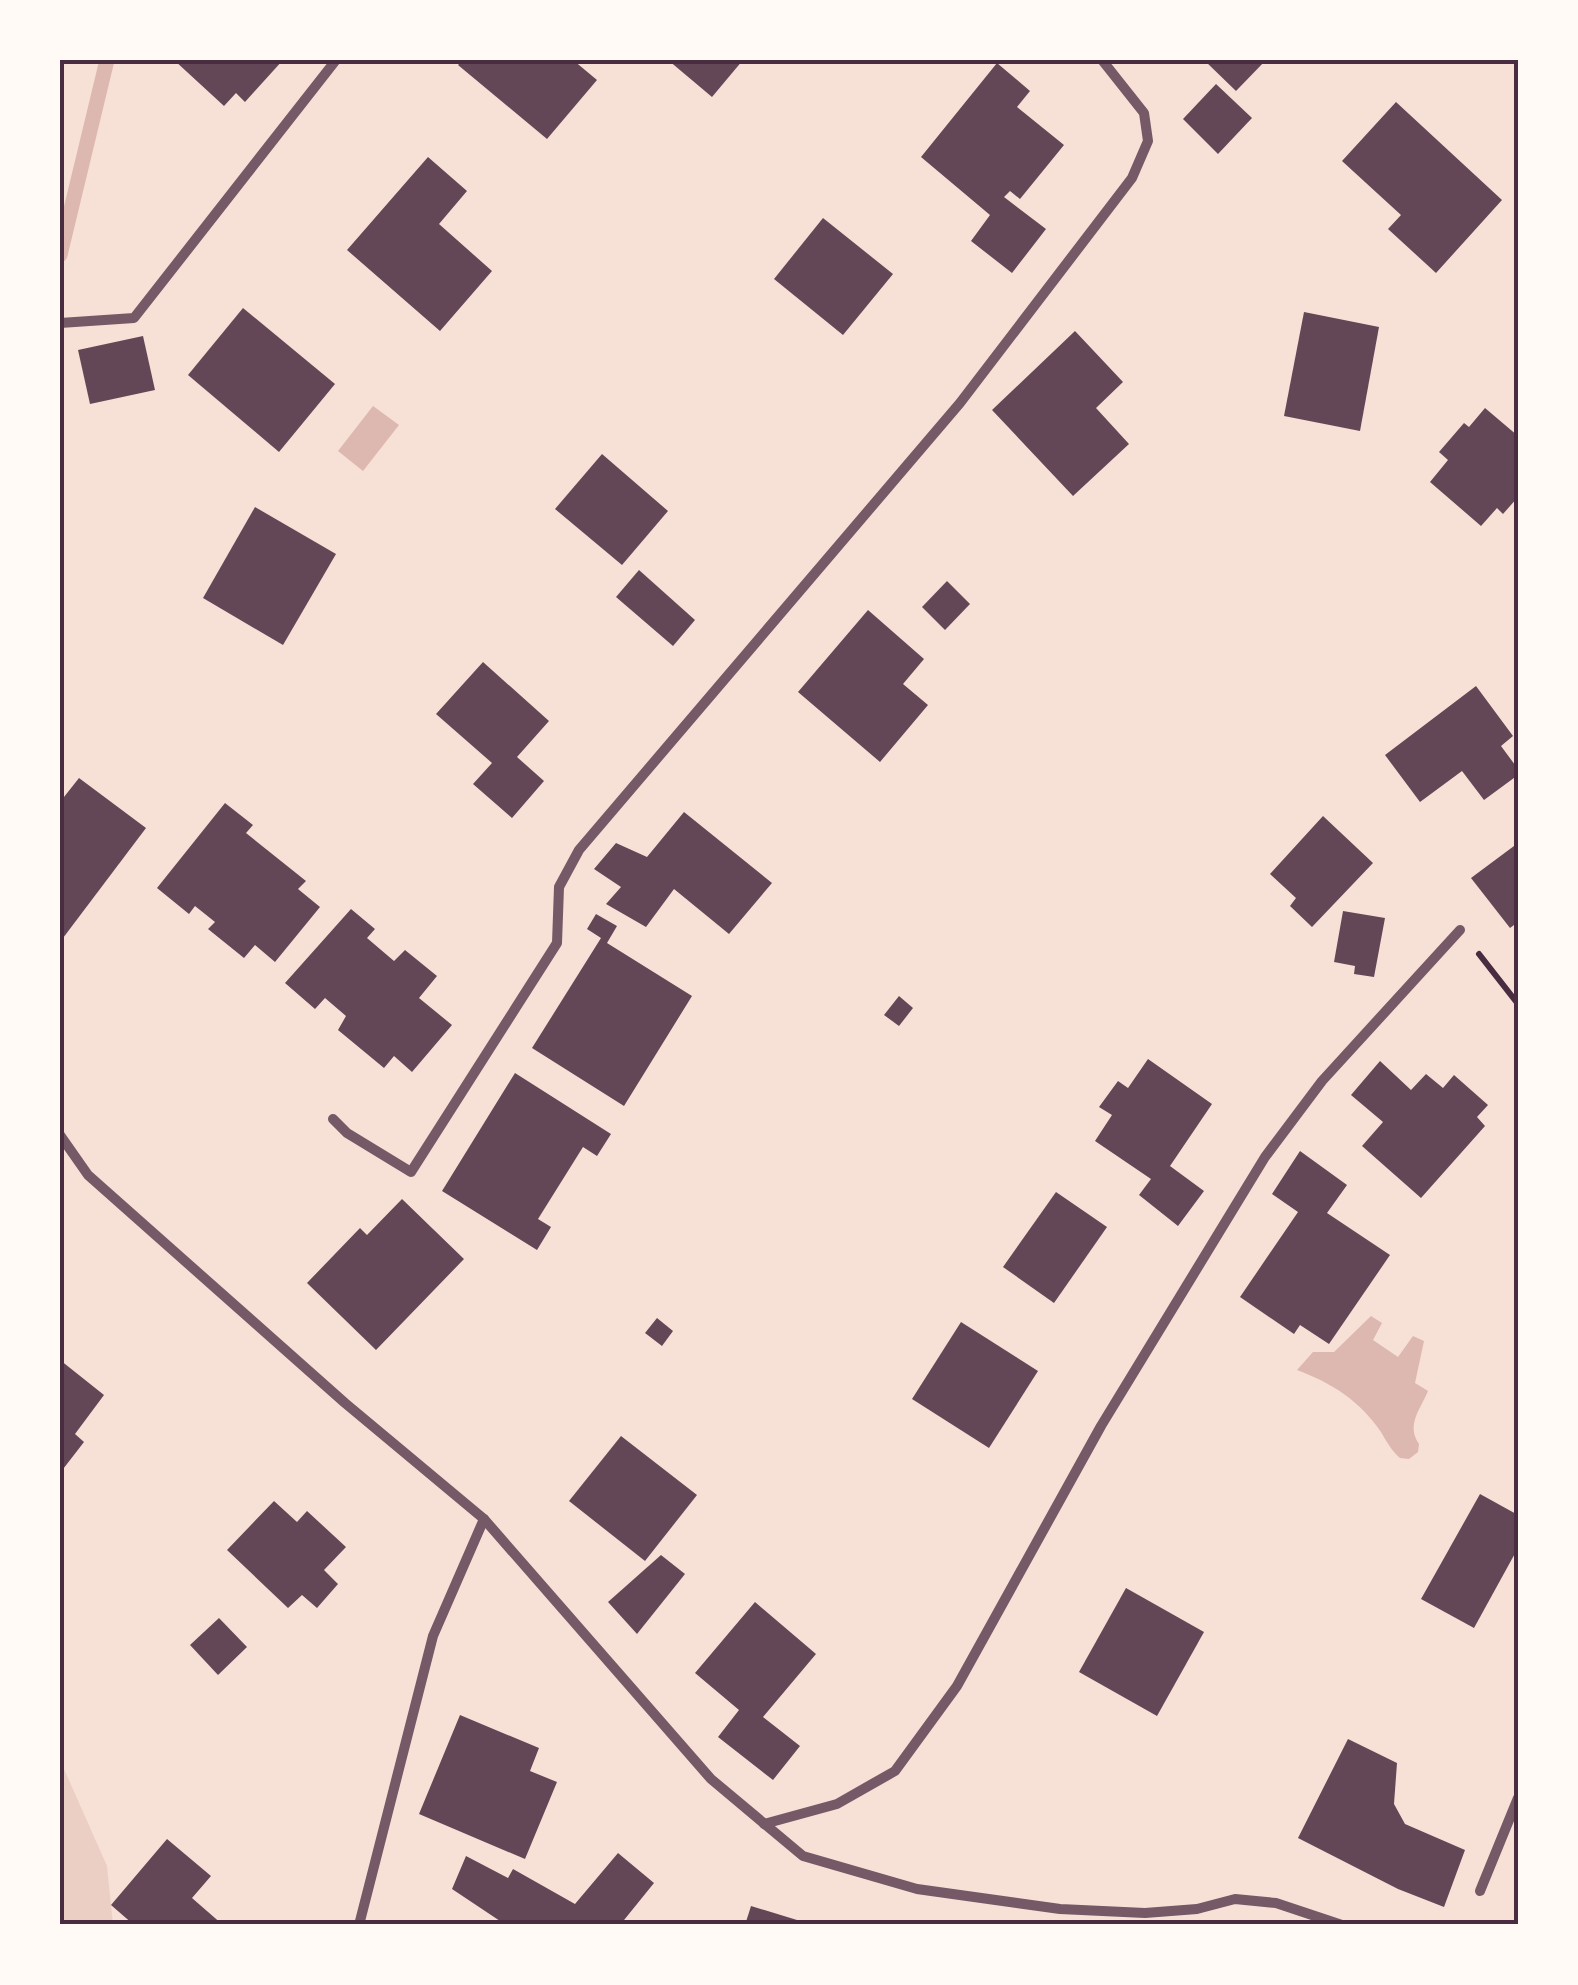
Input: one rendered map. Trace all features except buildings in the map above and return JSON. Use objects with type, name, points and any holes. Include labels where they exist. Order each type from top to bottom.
[{"type":"street","points":[[60,323],[134,318],[336,60]]},
{"type":"street","points":[[333,1119],[347,1133],[411,1172],[557,942],[559,887],[580,850],[960,403],[1132,178],[1148,141],[1144,113],[1102,60]]},
{"type":"street","points":[[764,1824],[837,1804],[895,1772],[957,1686],[1102,1426],[1265,1156],[1322,1081],[1460,930]]},
{"type":"street","points":[[60,1135],[88,1175],[345,1403],[484,1519],[711,1778],[803,1856],[916,1889],[1060,1909],[1145,1913],[1198,1909],[1235,1900],[1276,1903],[1342,1925]]},
{"type":"street","points":[[359,1925],[433,1636],[484,1519]]},
{"type":"street","points":[[1480,1891],[1518,1798]]},
{"type":"street","points":[[1196,1925],[1198,1909]]},
{"type":"path","points":[[1460,930],[1518,1004]]},
{"type":"shaded area","points":[[373,406],[399,425],[363,471],[338,451]]},
{"type":"shaded area","points":[[1371,1316],[1382,1323],[1373,1340],[1398,1357],[1413,1336],[1424,1341],[1415,1383],[1428,1391],[1414,1424],[1418,1452],[1409,1459],[1397,1455],[1354,1402],[1297,1370],[1313,1352],[1334,1352]]},
{"type":"shaded area","points":[[60,1760],[107,1866],[113,1925],[60,1925]]},
{"type":"waterway","points":[[60,255],[107,60]]}]
